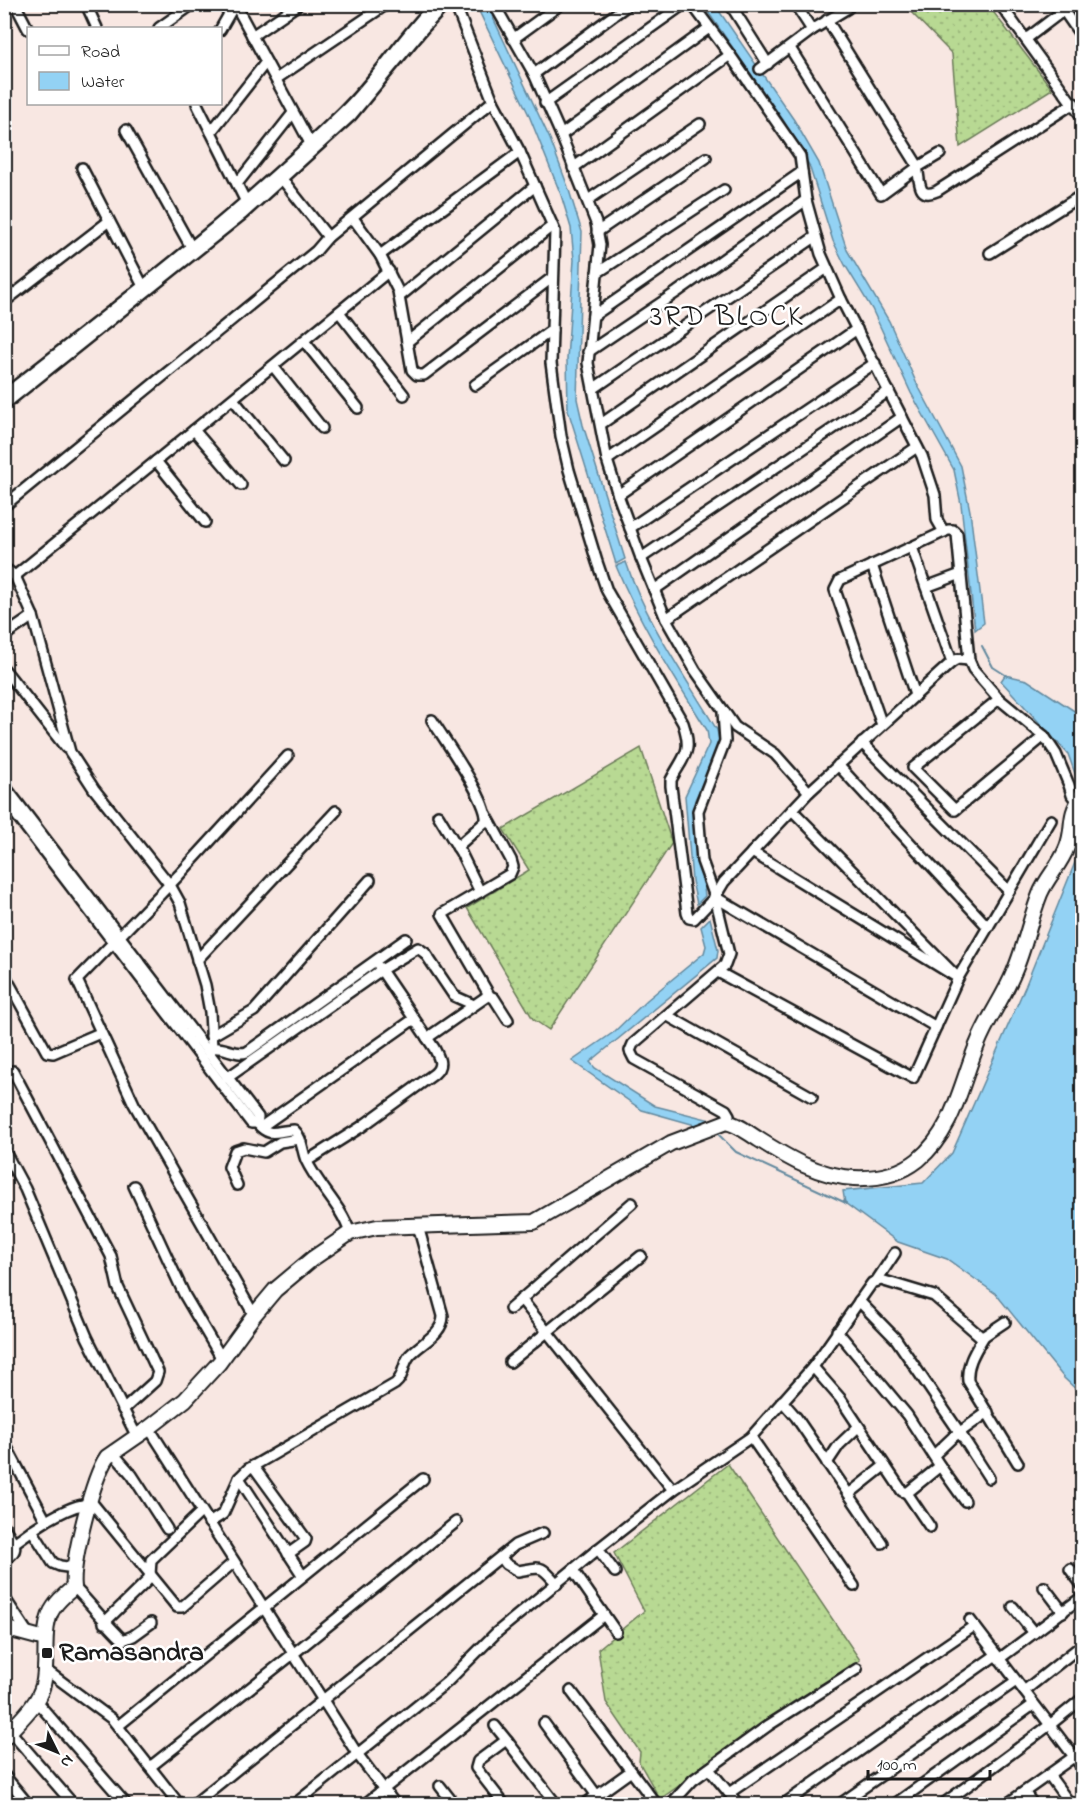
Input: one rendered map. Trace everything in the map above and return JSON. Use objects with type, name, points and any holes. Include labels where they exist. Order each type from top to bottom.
[{"type":"street","points":[[15,4],[27,27]]},
{"type":"street","points":[[86,4],[97,27]]},
{"type":"street","points":[[160,27],[193,4]]},
{"type":"street","points":[[222,27],[234,4]]},
{"type":"street","points":[[234,4],[310,143]]},
{"type":"street","points":[[252,36],[299,4]]},
{"type":"street","points":[[276,79],[387,4]]},
{"type":"street","points":[[4,395],[246,202],[345,111],[435,4]]},
{"type":"street","points":[[4,405],[175,271],[282,179],[351,116],[446,4]]},
{"type":"street","points":[[455,4],[494,101],[520,152],[555,231],[551,363],[568,470],[597,562],[607,591],[683,723],[686,734],[688,748],[671,780],[671,786],[689,918],[694,919],[752,852],[838,765],[952,662],[958,659],[969,660]]},
{"type":"street","points":[[494,4],[534,74],[588,200],[597,232],[600,245],[588,363],[607,460],[641,558],[666,619],[695,670],[735,728],[775,754],[809,792]]},
{"type":"street","points":[[513,39],[561,4]]},
{"type":"street","points":[[534,74],[629,4]]},
{"type":"street","points":[[545,103],[684,4]]},
{"type":"street","points":[[692,4],[800,156],[806,200],[815,237],[841,298],[922,456],[935,495],[937,520],[944,531]]},
{"type":"street","points":[[730,4],[764,66],[812,30],[848,8]]},
{"type":"street","points":[[795,4],[812,30]]},
{"type":"street","points":[[1000,4],[1083,117]]},
{"type":"street","points":[[1026,39],[1061,8],[1072,4]]},
{"type":"street","points":[[1061,8],[1083,37]]},
{"type":"street","points":[[827,20],[918,167],[921,189],[924,193],[934,192],[1074,103]]},
{"type":"street","points":[[561,135],[710,28]]},
{"type":"street","points":[[790,48],[881,194],[940,154]]},
{"type":"street","points":[[573,168],[730,55]]},
{"type":"street","points":[[211,132],[266,62]]},
{"type":"street","points":[[4,506],[307,258],[328,237],[494,101]]},
{"type":"street","points":[[198,105],[246,202]]},
{"type":"street","points":[[237,184],[294,113]]},
{"type":"street","points":[[588,200],[700,124]]},
{"type":"street","points":[[126,130],[191,247]]},
{"type":"street","points":[[380,255],[520,152]]},
{"type":"street","points":[[597,232],[706,158]]},
{"type":"street","points":[[82,168],[143,286]]},
{"type":"street","points":[[593,316],[802,172]]},
{"type":"street","points":[[282,179],[328,237]]},
{"type":"street","points":[[399,297],[535,186]]},
{"type":"street","points":[[597,273],[724,190]]},
{"type":"street","points":[[990,253],[1083,195]]},
{"type":"street","points":[[588,352],[806,200]]},
{"type":"street","points":[[353,218],[380,255],[388,271],[399,297],[414,373],[421,376],[553,277]]},
{"type":"street","points":[[4,302],[109,221]]},
{"type":"street","points":[[407,342],[552,226]]},
{"type":"street","points":[[593,388],[815,237]]},
{"type":"street","points":[[601,424],[827,268]]},
{"type":"street","points":[[15,576],[388,271]]},
{"type":"street","points":[[607,460],[841,298]]},
{"type":"street","points":[[339,312],[404,395]]},
{"type":"street","points":[[618,495],[857,329]]},
{"type":"street","points":[[475,385],[552,330]]},
{"type":"street","points":[[304,341],[358,408]]},
{"type":"street","points":[[630,528],[875,363]]},
{"type":"street","points":[[273,366],[322,428]]},
{"type":"street","points":[[641,558],[889,391]]},
{"type":"street","points":[[233,399],[284,461]]},
{"type":"street","points":[[654,590],[902,417]]},
{"type":"street","points":[[194,430],[241,485]]},
{"type":"street","points":[[666,619],[917,447]]},
{"type":"street","points":[[156,461],[205,522]]},
{"type":"street","points":[[722,1123],[825,1174],[854,1178],[888,1176],[918,1160],[934,1143],[957,1105],[981,1034],[1019,960],[1044,884],[1066,850],[1070,840],[1072,814],[1081,799],[1072,795],[1056,754],[1044,736],[999,699],[973,669],[969,660],[957,534],[952,529],[840,580],[835,588],[882,725]]},
{"type":"street","points":[[912,547],[952,662]]},
{"type":"street","points":[[872,565],[915,695]]},
{"type":"street","points":[[4,568],[15,576],[33,616],[70,752]]},
{"type":"street","points":[[926,587],[961,574]]},
{"type":"street","points":[[4,636],[33,616]]},
{"type":"street","points":[[4,669],[70,752],[94,789],[170,885],[180,903],[210,1012],[211,1051]]},
{"type":"street","points":[[999,699],[913,768],[955,810],[1044,736]]},
{"type":"street","points":[[73,1804],[7,1735],[36,1701],[42,1687],[46,1670],[45,1639],[52,1609],[74,1587],[75,1568],[89,1502],[102,1464],[113,1453],[149,1428],[192,1393],[222,1359],[275,1290],[312,1259],[350,1233],[377,1227],[534,1222],[671,1143],[722,1123],[729,1115],[726,1110],[632,1057],[630,1050],[633,1044],[668,1016],[727,962],[729,954],[715,897],[702,861],[698,811],[725,741],[723,709]]},
{"type":"street","points":[[432,720],[467,775],[513,867],[510,874],[442,914],[488,992],[487,995]]},
{"type":"street","points":[[862,743],[1009,891]]},
{"type":"street","points":[[254,1315],[134,1104],[77,980],[170,885],[288,756]]},
{"type":"street","points":[[838,765],[988,927]]},
{"type":"street","points":[[4,785],[251,1123],[259,1125],[271,1134],[294,1130],[307,1161],[345,1218],[350,1233]]},
{"type":"street","points":[[4,799],[116,939],[211,1051],[227,1078],[258,1118],[259,1125]]},
{"type":"street","points":[[792,810],[958,978]]},
{"type":"street","points":[[197,960],[336,811]]},
{"type":"street","points":[[457,847],[486,821],[486,814]]},
{"type":"street","points":[[438,815],[480,892]]},
{"type":"street","points":[[718,972],[913,1078],[958,978],[1051,820]]},
{"type":"street","points":[[752,852],[958,978]]},
{"type":"street","points":[[211,1036],[254,1011],[370,880]]},
{"type":"street","points":[[715,897],[936,1027]]},
{"type":"street","points":[[211,1051],[222,1047],[242,1054],[247,1052],[406,939]]},
{"type":"street","points":[[227,1078],[381,970],[418,948],[425,953],[454,996],[474,1005]]},
{"type":"street","points":[[307,1161],[361,1127],[438,1071],[440,1061],[427,1038],[375,960]]},
{"type":"street","points":[[4,974],[47,1052],[52,1053],[100,1032]]},
{"type":"street","points":[[427,1038],[487,995]]},
{"type":"street","points":[[487,995],[494,998],[508,1020]]},
{"type":"street","points":[[668,1016],[812,1097]]},
{"type":"street","points":[[259,1125],[414,1019]]},
{"type":"street","points":[[4,1076],[14,1071],[111,1256],[118,1287],[158,1372],[155,1381],[123,1410]]},
{"type":"street","points":[[237,1185],[229,1167],[235,1151],[244,1148],[264,1152],[280,1142],[299,1139]]},
{"type":"street","points":[[4,1150],[25,1189],[87,1337],[136,1437]]},
{"type":"street","points":[[134,1186],[185,1296],[222,1359]]},
{"type":"street","points":[[510,1309],[632,1203]]},
{"type":"street","points":[[209,1524],[223,1514],[239,1478],[253,1466],[395,1384],[402,1376],[409,1355],[442,1325],[443,1316],[418,1226]]},
{"type":"street","points":[[295,1804],[447,1682],[496,1634],[598,1549],[673,1490],[751,1437],[813,1366],[895,1253]]},
{"type":"street","points":[[510,1362],[641,1256]]},
{"type":"street","points":[[877,1280],[934,1296],[980,1336],[984,1336]]},
{"type":"street","points":[[521,1299],[673,1490]]},
{"type":"street","points":[[859,1301],[896,1339],[989,1478]]},
{"type":"street","points":[[1005,1322],[984,1336],[972,1357],[968,1374],[969,1381],[1018,1463]]},
{"type":"street","points":[[837,1331],[907,1415],[965,1501]]},
{"type":"street","points":[[813,1366],[840,1398],[884,1466],[902,1491],[907,1492],[930,1527]]},
{"type":"street","points":[[782,1401],[796,1417],[882,1542]]},
{"type":"street","points":[[934,1455],[988,1412]]},
{"type":"street","points":[[827,1463],[839,1445],[858,1427]]},
{"type":"street","points":[[149,1428],[358,1755],[395,1804]]},
{"type":"street","points":[[751,1437],[854,1586]]},
{"type":"street","points":[[4,1443],[46,1521]]},
{"type":"street","points":[[113,1453],[132,1475],[167,1529]]},
{"type":"street","points":[[253,1466],[306,1539],[306,1542],[288,1554]]},
{"type":"street","points":[[849,1494],[884,1466]]},
{"type":"street","points":[[907,1492],[940,1466]]},
{"type":"street","points":[[239,1478],[303,1575]]},
{"type":"street","points":[[118,1726],[423,1479]]},
{"type":"street","points":[[14,1543],[65,1510],[89,1502]]},
{"type":"street","points":[[89,1502],[175,1606],[180,1607],[234,1562]]},
{"type":"street","points":[[105,1623],[147,1581],[150,1575],[151,1560],[201,1512]]},
{"type":"street","points":[[150,1767],[456,1522]]},
{"type":"street","points":[[4,1527],[15,1547],[13,1554],[4,1560]]},
{"type":"street","points":[[32,1530],[53,1563],[75,1568]]},
{"type":"street","points":[[194,1804],[515,1545],[543,1533]]},
{"type":"street","points":[[598,1549],[615,1572]]},
{"type":"street","points":[[501,1557],[518,1571],[538,1566],[544,1569],[556,1584]]},
{"type":"street","points":[[1070,1569],[1083,1585]]},
{"type":"street","points":[[573,1570],[616,1632]]},
{"type":"street","points":[[74,1587],[123,1640],[134,1636],[150,1623]]},
{"type":"street","points":[[1044,1587],[1063,1612]]},
{"type":"street","points":[[4,1597],[29,1635]]},
{"type":"street","points":[[784,1804],[1034,1634],[1083,1597]]},
{"type":"street","points":[[1012,1607],[1034,1634]]},
{"type":"street","points":[[365,1804],[604,1615]]},
{"type":"street","points":[[729,1793],[972,1623],[1034,1705],[1079,1755],[1083,1767]]},
{"type":"street","points":[[7,1633],[45,1639]]},
{"type":"street","points":[[1024,1691],[1083,1645]]},
{"type":"street","points":[[671,1804],[693,1780],[769,1725],[857,1669]]},
{"type":"street","points":[[46,1670],[112,1719],[179,1804]]},
{"type":"street","points":[[840,1804],[1016,1681]]},
{"type":"street","points":[[571,1690],[656,1804]]},
{"type":"street","points":[[943,1804],[1083,1699]]},
{"type":"street","points":[[36,1701],[126,1804]]},
{"type":"street","points":[[895,1804],[1034,1705]]},
{"type":"street","points":[[544,1723],[600,1800]]},
{"type":"street","points":[[495,1726],[556,1804]]},
{"type":"street","points":[[504,1804],[476,1768],[478,1761],[502,1742],[508,1742]]},
{"type":"street","points":[[1007,1804],[1079,1755]]},
{"type":"street","points":[[709,1769],[738,1804]]},
{"type":"street","points":[[585,1804],[600,1800],[631,1771]]},
{"type":"street","points":[[4,1775],[28,1804]]},
{"type":"street","points":[[1049,1775],[1070,1804]]},
{"type":"street","points":[[440,1786],[454,1804]]},
{"type":"street","points":[[1024,1792],[1033,1804]]},
{"type":"green space","points":[[917,4],[988,5],[1052,89],[960,147],[952,54],[909,10]]},
{"type":"green space","points":[[641,748],[672,843],[549,1030],[533,1019],[467,908],[529,870],[503,829]]},
{"type":"green space","points":[[728,1464],[860,1660],[660,1799],[639,1762],[640,1752],[606,1702],[598,1649],[644,1611],[614,1553]]},
{"type":"water","points":[[476,5],[487,5],[550,139],[582,232],[577,399],[625,559],[616,564],[568,410],[567,359],[574,260],[571,228],[561,195],[528,113]]},
{"type":"water","points":[[703,5],[715,5],[794,120],[819,163],[847,250],[889,321],[916,382],[961,466],[970,511],[984,623],[975,630],[961,504],[954,470],[911,393],[872,309],[833,241],[809,165],[783,120]]},
{"type":"water","points":[[626,562],[644,606],[717,730],[720,744],[695,800],[694,813],[705,896],[697,904],[692,881],[685,796],[709,744],[707,730],[658,650],[625,588],[616,566]]},
{"type":"water","points":[[1005,675],[1027,680],[1082,716],[1082,793],[1068,754],[1001,681]]},
{"type":"water","points":[[1082,836],[1082,1395],[1064,1378],[996,1294],[947,1259],[898,1242],[845,1203],[843,1191],[923,1183],[952,1153],[1025,987],[1076,860]]},
{"type":"water","points":[[710,918],[718,950],[717,958],[590,1062],[595,1068],[655,1106],[711,1120],[702,1127],[642,1110],[572,1061],[614,1032],[647,1000],[704,953],[706,946],[701,927]]},
{"type":"waterway","points":[[982,646],[993,667],[1007,676]]},
{"type":"waterway","points":[[716,1132],[736,1152],[846,1203]]},
{"type":"place","name":"Ramasandra","points":[[47,1653]]},
{"type":"district","name":"3RD BLOCK","points":[[727,318]]}]
